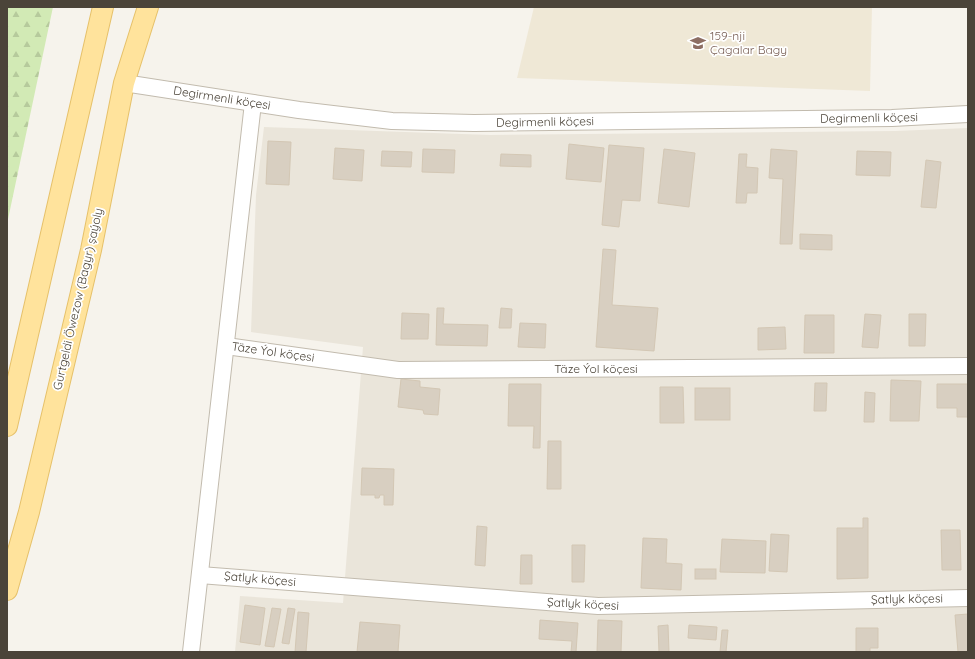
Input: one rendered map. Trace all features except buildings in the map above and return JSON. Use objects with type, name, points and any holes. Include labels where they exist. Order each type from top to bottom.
[{"type":"main road","points":[[7,426],[104,7]]},
{"type":"main road","name":"Gurtgeldi Öwezow (Bagyr) şaýoly","points":[[7,590],[29,512],[91,250],[124,83],[148,7]]},
{"type":"street","name":"Degirmenli köçesi","points":[[124,83],[299,110],[392,121],[467,122],[892,118],[968,114]]},
{"type":"street","points":[[191,652],[253,103]]},
{"type":"street","name":"Täze Ýol köçesi","points":[[226,346],[398,370],[968,366]]},
{"type":"street","name":"Şatlyk köçesi","points":[[200,575],[598,606],[968,598]]},
{"type":"shaded area","name":"159-nji Çagalar Bagy","points":[[534,7],[872,7],[870,91],[517,78]]},
{"type":"shaded area","points":[[264,127],[490,135],[895,131],[968,128],[968,652],[235,652],[240,596],[343,603],[363,347],[251,332],[256,195]]},
{"type":"green space","points":[[7,7],[53,7],[7,224]]},
{"type":"place","name":"159-nji Çagalar Bagy","points":[[698,43]]}]
